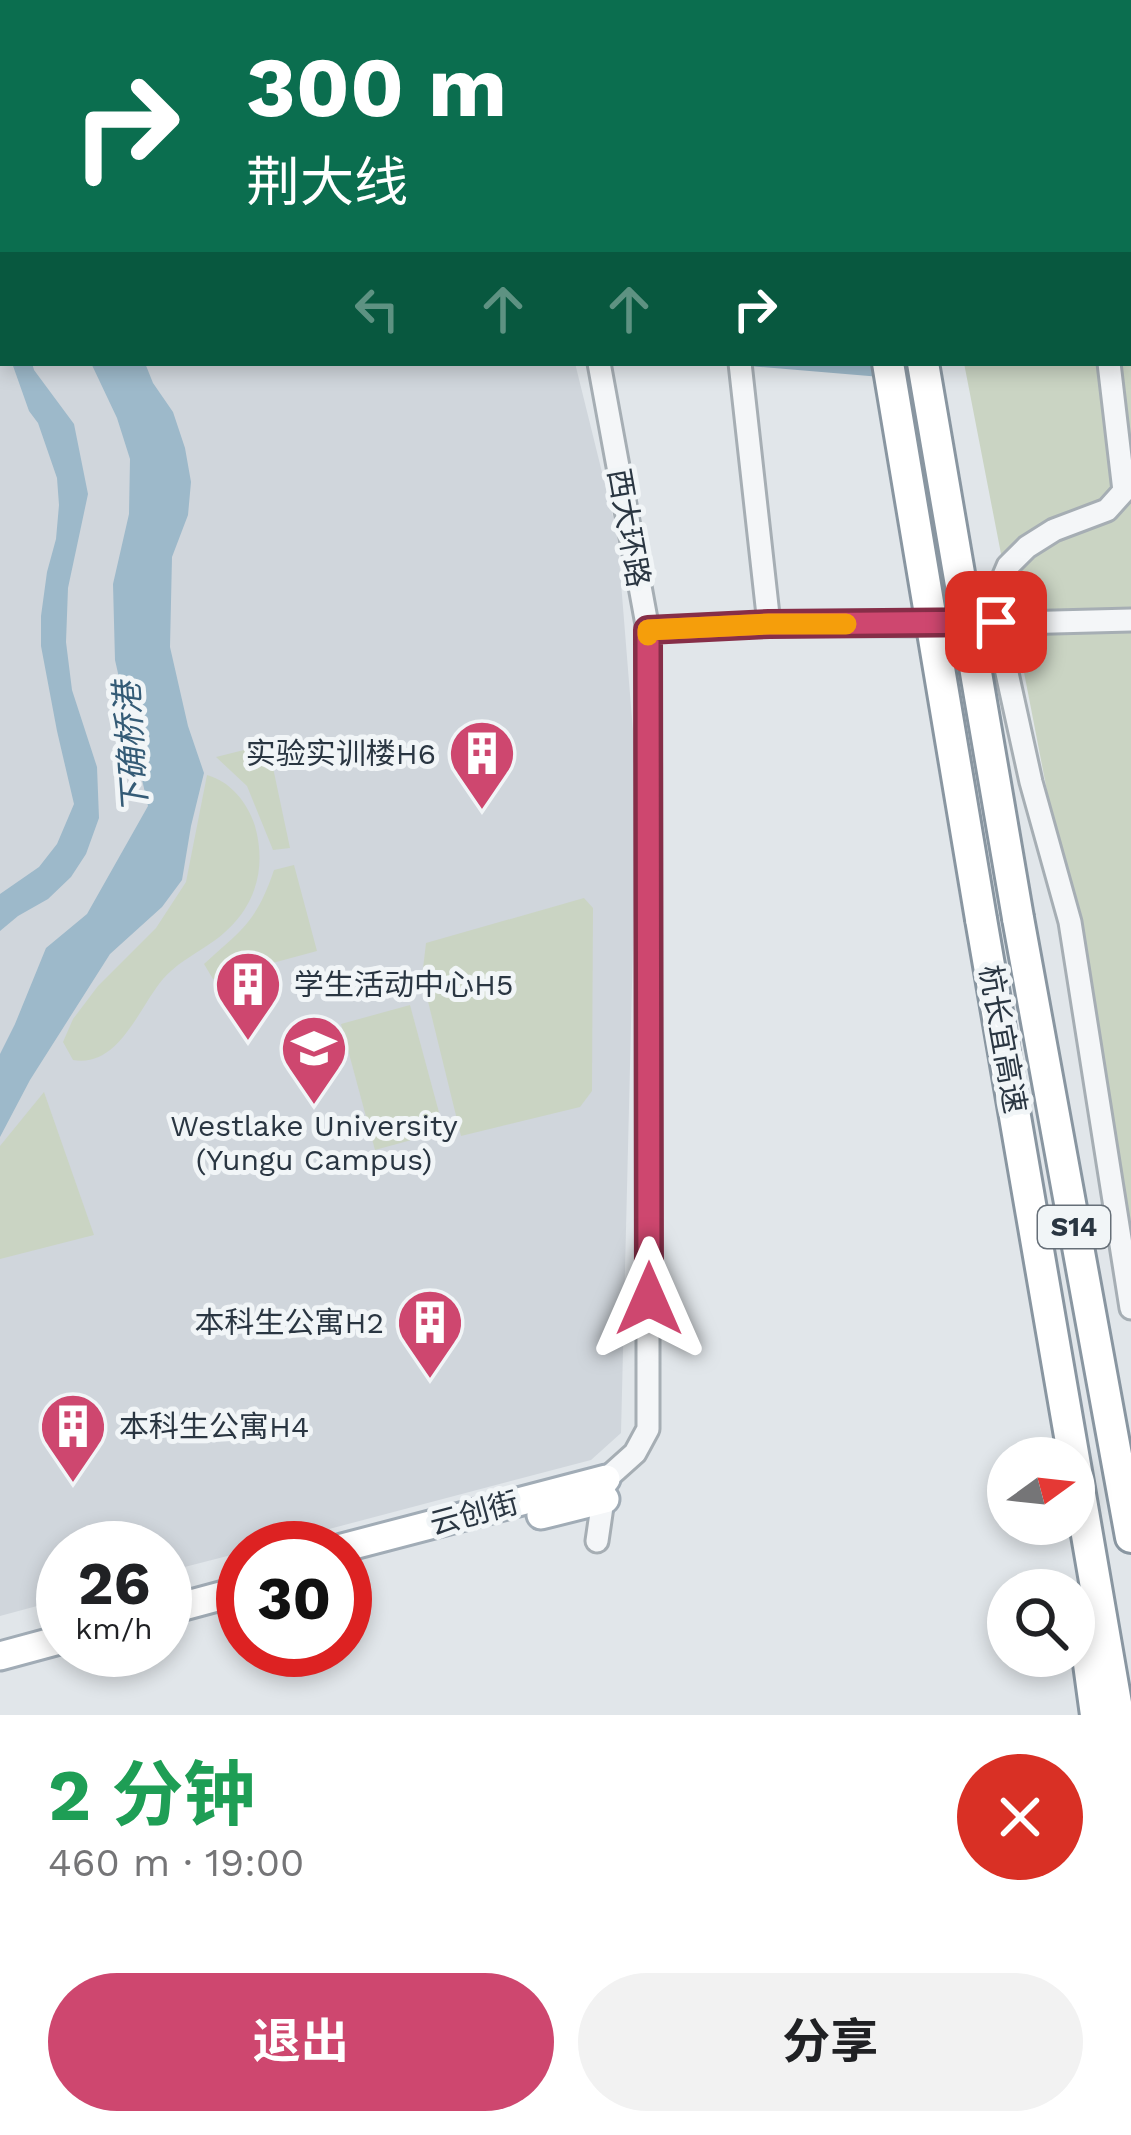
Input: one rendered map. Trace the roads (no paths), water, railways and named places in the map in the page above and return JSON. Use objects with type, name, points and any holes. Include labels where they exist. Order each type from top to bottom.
[{"type":"highway","name":"杭长宜高速","points":[[889,366],[1118,1715]]},
{"type":"highway","name":"杭长宜高速","points":[[924,366],[1131,1537]]},
{"type":"highway","points":[[1030,1194],[1061,1437]]},
{"type":"highway","points":[[1075,1545],[1096,1715]]},
{"type":"main road","name":"云创街","points":[[372,1541],[605,1489]]},
{"type":"main road","name":"云创街","points":[[372,1555],[605,1489]]},
{"type":"main road","points":[[0,1637],[36,1628]]},
{"type":"main road","points":[[0,1656],[36,1646]]},
{"type":"street","name":"西大环路","points":[[600,366],[648,630],[648,1429],[605,1489]]},
{"type":"street","points":[[740,366],[769,624]]},
{"type":"street","points":[[1108,366],[1124,491],[1107,510],[1054,530],[1008,566],[997,592],[996,622],[1031,782],[1070,922],[1122,1194],[1131,1307]]},
{"type":"street","points":[[648,630],[1131,620]]},
{"type":"street","points":[[597,1541],[605,1489]]},
{"type":"water","points":[[13,366],[33,366],[74,424],[88,494],[68,588],[66,642],[72,690],[97,767],[99,818],[86,854],[71,877],[0,931],[0,894],[39,867],[57,844],[74,804],[41,646],[47,572],[56,539],[57,478],[38,423]]},
{"type":"water","points":[[92,366],[146,366],[173,412],[191,482],[188,515],[172,557],[170,647],[204,773],[182,880],[162,907],[110,954],[30,1080],[0,1137],[0,1054],[46,948],[87,914],[148,806],[115,660],[113,584],[129,514],[130,459]]},
{"type":"water","points":[[749,366],[910,366],[881,377]]},
{"type":"place","name":"实验实训楼H6","points":[[482,812]]},
{"type":"place","name":"学生活动中心H5","points":[[248,1043]]},
{"type":"place","name":"Westlake University (Yungu Campus)","points":[[314,1107]]},
{"type":"place","name":"本科生公寓H2","points":[[430,1381]]},
{"type":"place","name":"本科生公寓H4","points":[[73,1485]]},
{"type":"water label","name":"下确桥港","points":[[131,748]]}]
